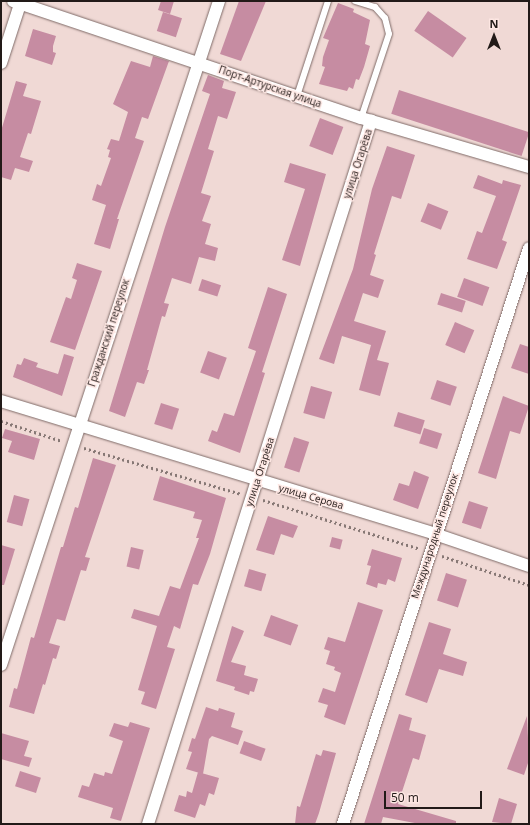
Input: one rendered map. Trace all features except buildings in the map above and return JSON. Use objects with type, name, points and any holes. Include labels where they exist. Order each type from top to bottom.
[{"type":"street","name":"Гражданский переулок","points":[[1,665],[72,444],[219,1]]},
{"type":"street","name":"Порт-Артурская улица","points":[[18,2],[366,119],[529,167]]},
{"type":"street","points":[[1,63],[18,2]]},
{"type":"street","name":"улица Огарёва","points":[[148,824],[257,481],[366,119]]},
{"type":"street","name":"Международный переулок","points":[[343,824],[435,534],[529,248]]},
{"type":"street","name":"улица Серова","points":[[1,401],[257,481],[435,534],[529,566]]},
{"type":"lane","points":[[297,96],[328,1]]},
{"type":"lane","points":[[355,1],[375,7],[385,18],[389,34],[366,119]]},
{"type":"path","points":[[1,421],[72,444],[252,497],[430,552],[529,585]]}]
